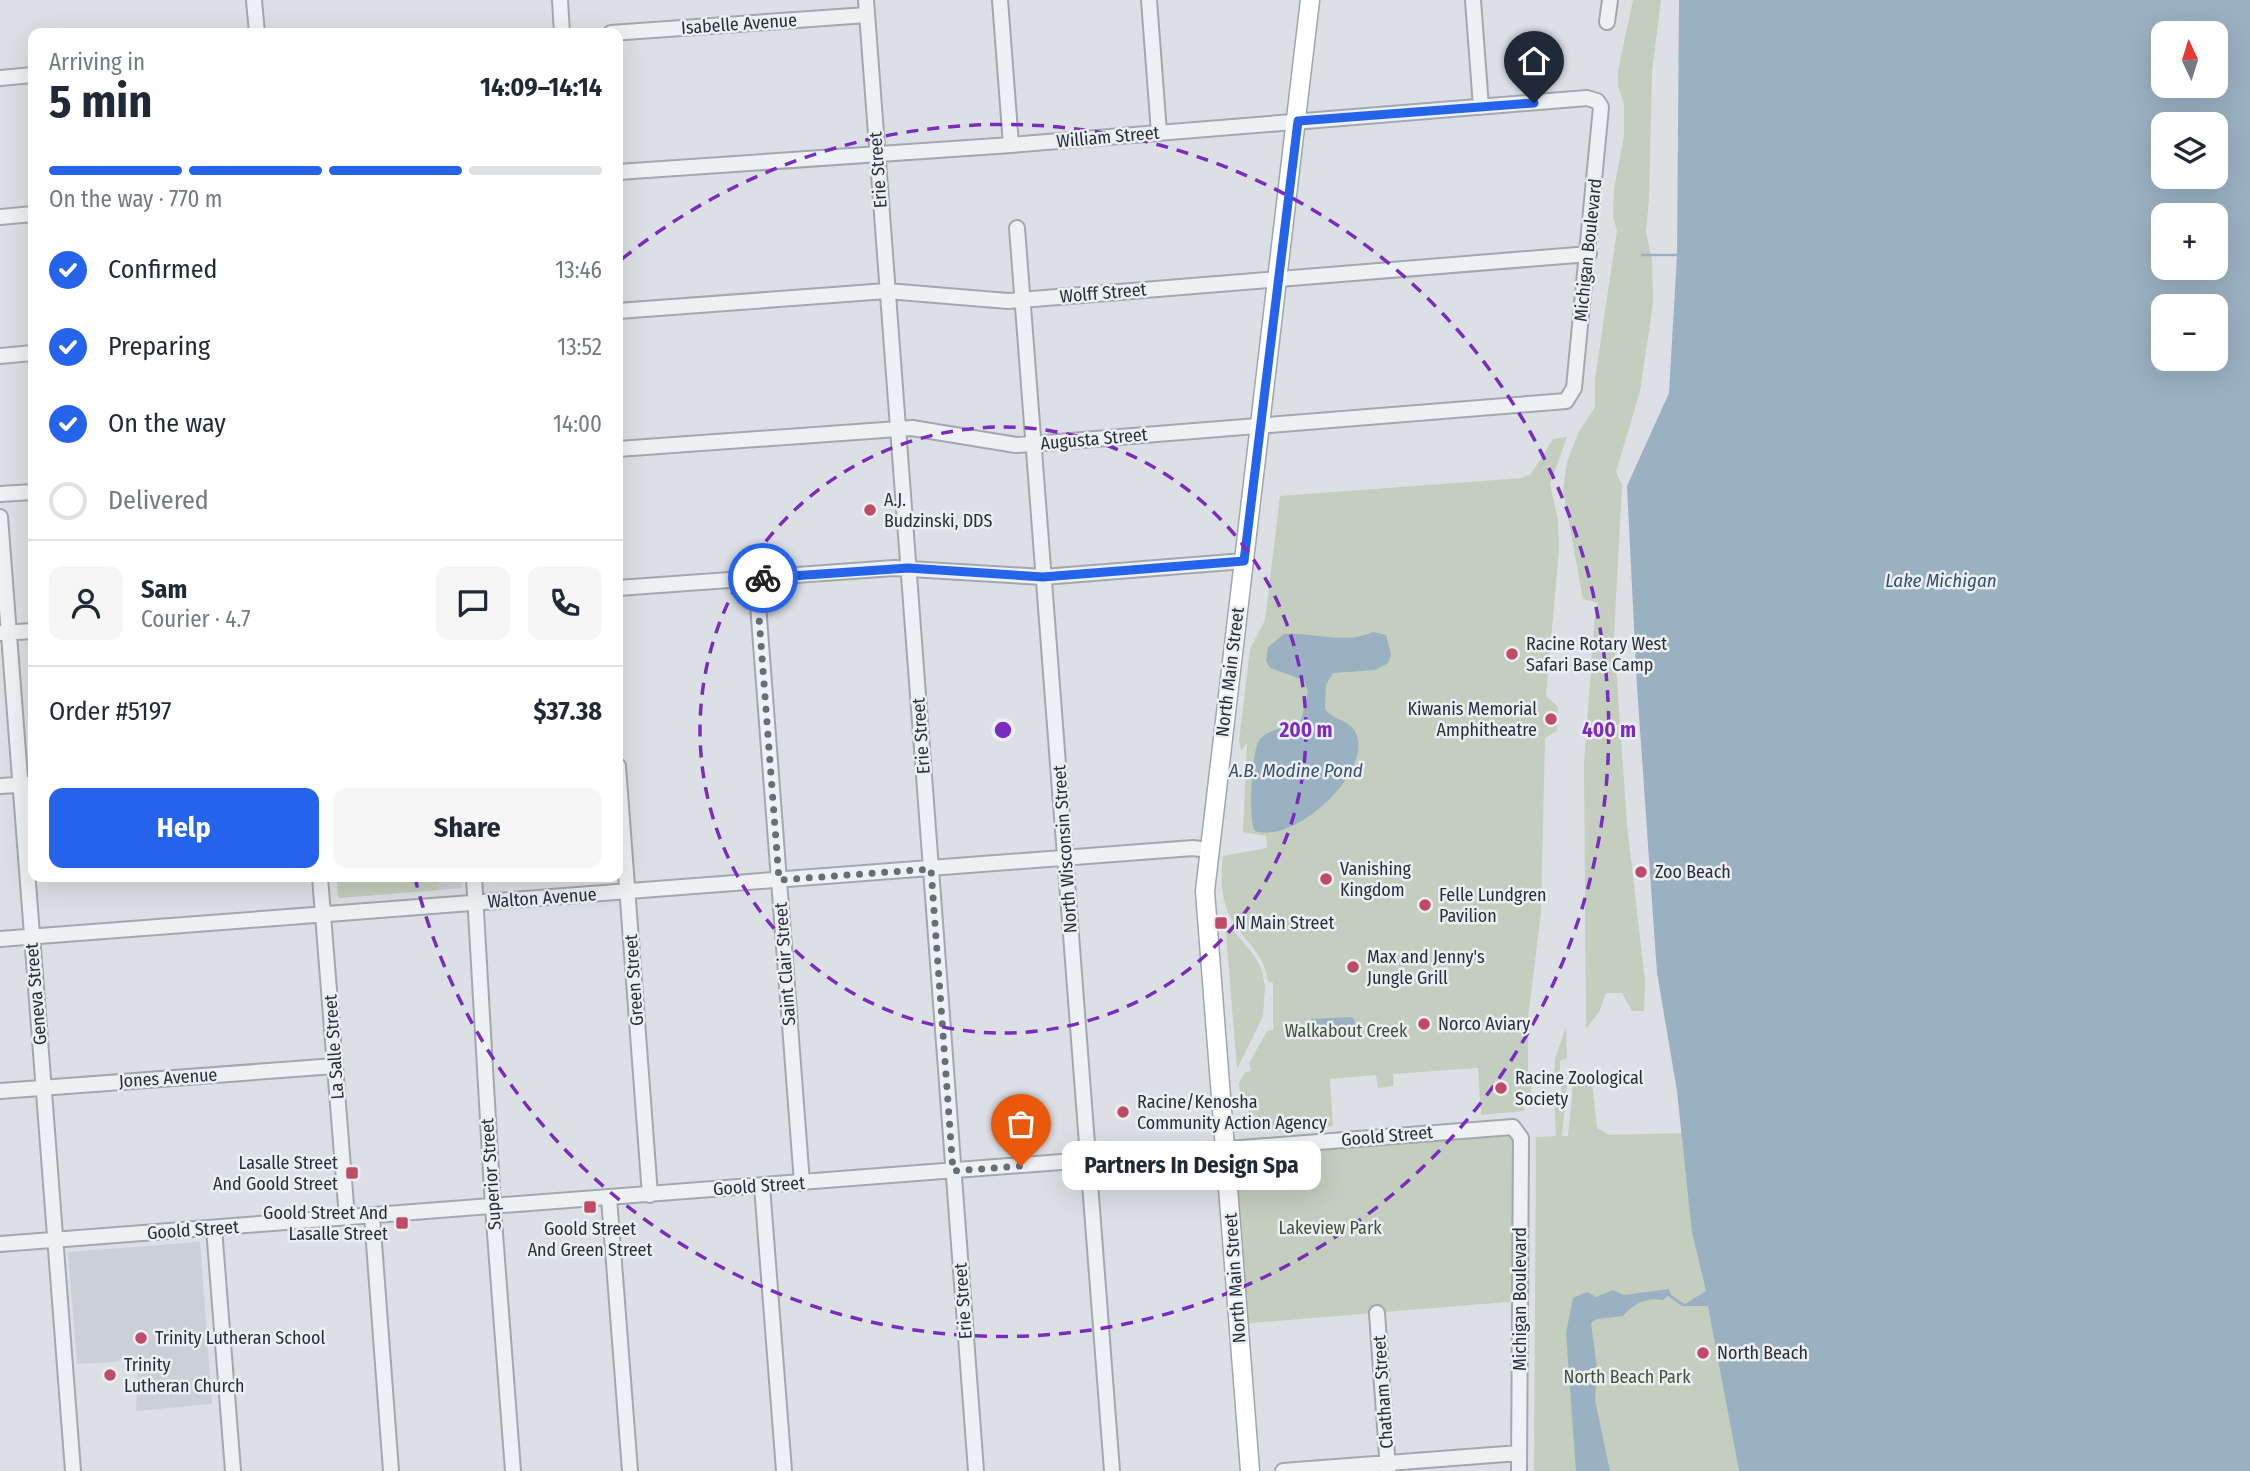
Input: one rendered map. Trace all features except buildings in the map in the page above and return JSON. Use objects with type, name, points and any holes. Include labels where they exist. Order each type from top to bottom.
[{"type":"main road","name":"North Main Street","points":[[1250,1471],[1205,911],[1209,850],[1298,121],[1310,0]]},
{"type":"street","points":[[254,0],[257,28]]},
{"type":"street","points":[[560,0],[562,28]]},
{"type":"street","points":[[1000,0],[1011,145]]},
{"type":"street","points":[[1149,0],[1159,133]]},
{"type":"street","points":[[1473,0],[1481,107]]},
{"type":"street","points":[[1607,22],[1609,0]]},
{"type":"street","name":"Isabelle Avenue","points":[[623,32],[866,7]]},
{"type":"street","name":"Erie Street","points":[[866,7],[976,1471]]},
{"type":"street","points":[[0,78],[28,75]]},
{"type":"street","name":"William Street","points":[[623,172],[1011,145],[1587,98],[1597,101]]},
{"type":"street","name":"Michigan Boulevard","points":[[1570,399],[1574,388],[1588,254],[1601,109],[1597,101]]},
{"type":"street","points":[[0,217],[28,214]]},
{"type":"street","name":"North Wisconsin Street","points":[[1017,228],[1112,1471]]},
{"type":"street","name":"Wolff Street","points":[[623,311],[887,291],[1022,299],[1588,254]]},
{"type":"street","points":[[0,356],[28,353]]},
{"type":"street","name":"Augusta Street","points":[[623,449],[912,428],[1016,445],[1560,402],[1570,399]]},
{"type":"street","points":[[0,494],[28,492]]},
{"type":"street","name":"Geneva Street","points":[[0,517],[4,633],[26,784],[28,845]]},
{"type":"street","points":[[623,588],[908,568],[1043,577],[1244,561]]},
{"type":"street","name":"Saint Clair Street","points":[[756,578],[802,1183]]},
{"type":"street","points":[[4,633],[28,631]]},
{"type":"street","points":[[0,786],[26,784]]},
{"type":"street","name":"Green Street","points":[[623,835],[650,1195]]},
{"type":"street","name":"Walton Avenue","points":[[0,939],[1193,848],[1209,850]]},
{"type":"street","name":"Geneva Street","points":[[29,882],[31,936],[73,1471]]},
{"type":"street","name":"La Salle Street","points":[[320,882],[346,1218]]},
{"type":"street","name":"Superior Street","points":[[474,882],[493,1207],[513,1471]]},
{"type":"street","name":"Jones Avenue","points":[[0,1091],[335,1066]]},
{"type":"street","name":"Goold Street","points":[[0,1244],[1504,1126],[1517,1128]]},
{"type":"street","name":"Michigan Boulevard","points":[[1517,1128],[1521,1138],[1520,1471]]},
{"type":"street","points":[[762,1186],[784,1471]]},
{"type":"street","points":[[609,1198],[630,1471]]},
{"type":"street","points":[[372,1216],[391,1471]]},
{"type":"street","points":[[214,1228],[233,1471]]},
{"type":"street","name":"Chatham Street","points":[[1377,1312],[1388,1467]]},
{"type":"street","points":[[1283,1471],[1388,1467],[1519,1453]]},
{"type":"shaded area","points":[[337,882],[461,882],[462,888],[338,898]]},
{"type":"shaded area","name":"Trinity Lutheran School","points":[[200,1242],[212,1404],[136,1411],[138,1360],[77,1364],[68,1252]]},
{"type":"green space","points":[[1633,0],[1661,0],[1652,72],[1646,232],[1652,261],[1653,304],[1640,391],[1616,472],[1622,485],[1614,637],[1627,824],[1645,981],[1644,1011],[1632,1011],[1622,993],[1606,993],[1599,1012],[1586,1029],[1584,764],[1598,603],[1583,599],[1563,490],[1567,462],[1578,433],[1595,407],[1595,379],[1617,231],[1613,216],[1614,189],[1624,136],[1624,104],[1618,86],[1618,71]]},
{"type":"green space","name":"Walkabout Creek","points":[[1567,437],[1550,484],[1558,520],[1559,550],[1546,696],[1558,707],[1557,731],[1545,738],[1541,912],[1528,1018],[1528,1075],[1533,1075],[1530,1100],[1523,1101],[1524,1111],[1481,1115],[1478,1068],[1393,1074],[1393,1086],[1378,1088],[1376,1075],[1330,1079],[1333,1126],[1275,1131],[1241,1106],[1239,1083],[1245,1072],[1251,1071],[1249,1063],[1267,1031],[1273,1030],[1273,983],[1268,981],[1258,954],[1228,913],[1222,889],[1222,872],[1223,856],[1267,848],[1266,836],[1243,832],[1247,743],[1241,751],[1239,741],[1250,649],[1265,620],[1280,496],[1522,478],[1531,474],[1553,439]]},
{"type":"green space","points":[[337,882],[439,882],[439,890],[338,898]]},
{"type":"green space","points":[[1225,921],[1254,955],[1262,970],[1265,988],[1263,1016],[1237,1069]]},
{"type":"green space","points":[[1566,1027],[1567,1058],[1560,1061],[1560,1073],[1565,1073],[1567,1079],[1554,1079],[1555,1059]]},
{"type":"green space","name":"North Beach Park","points":[[1592,1082],[1597,1128],[1610,1135],[1683,1133],[1692,1233],[1706,1291],[1739,1471],[1534,1471],[1536,1137],[1556,1136],[1554,1095],[1561,1095],[1561,1085],[1567,1085],[1562,1136],[1568,1136],[1573,1085]]},
{"type":"green space","name":"Lakeview Park","points":[[1516,1128],[1519,1301],[1238,1324],[1224,1149]]},
{"type":"water","name":"Lake Michigan","points":[[1679,0],[2250,0],[2250,1471],[1739,1471],[1708,1306],[1682,1306],[1668,1296],[1663,1300],[1641,1302],[1623,1316],[1597,1319],[1591,1323],[1597,1368],[1595,1400],[1610,1471],[1576,1471],[1566,1333],[1573,1298],[1587,1292],[1596,1297],[1613,1290],[1624,1295],[1669,1289],[1671,1295],[1685,1304],[1706,1291],[1692,1233],[1677,1091],[1657,973],[1637,687],[1627,486],[1669,393],[1677,255]]},
{"type":"water","name":"A.B. Modine Pond","points":[[1373,632],[1386,635],[1391,654],[1388,663],[1375,670],[1333,673],[1326,685],[1325,709],[1349,724],[1358,740],[1357,756],[1350,772],[1339,789],[1306,818],[1288,828],[1271,832],[1255,831],[1251,801],[1257,745],[1260,739],[1269,733],[1301,721],[1308,692],[1304,680],[1270,668],[1266,661],[1268,647],[1284,634],[1352,638]]},
{"type":"water","points":[[1352,1017],[1356,1024],[1355,1034],[1344,1035],[1322,1027],[1314,1033],[1307,1031],[1312,1019]]},
{"type":"waterway","points":[[1642,255],[1677,255]]},
{"type":"way so far","points":[[763,578],[756,578],[779,880],[931,869],[953,1171],[1021,1166]]},
{"type":"place","name":"A.J. Budzinski, DDS","points":[[870,510]]},
{"type":"place","name":"Racine Rotary West Safari Base Camp","points":[[1512,654]]},
{"type":"place","name":"Kiwanis Memorial Amphitheatre","points":[[1551,719]]},
{"type":"place","name":"Zoo Beach","points":[[1641,872]]},
{"type":"place","name":"Vanishing Kingdom","points":[[1326,879]]},
{"type":"place","name":"Felle Lundgren Pavilion","points":[[1425,905]]},
{"type":"place","name":"N Main Street","points":[[1221,923]]},
{"type":"place","name":"Max and Jenny's Jungle Grill","points":[[1353,967]]},
{"type":"place","name":"Norco Aviary","points":[[1424,1024]]},
{"type":"place","name":"Racine Zoological Society","points":[[1501,1088]]},
{"type":"place","name":"Racine/Kenosha Community Action Agency","points":[[1123,1112]]},
{"type":"place","name":"Partners In Design Spa","points":[[1021,1166]]},
{"type":"place","name":"Lasalle Street And Goold Street","points":[[352,1173]]},
{"type":"place","name":"Goold Street And Green Street","points":[[590,1207]]},
{"type":"place","name":"Goold Street And Lasalle Street","points":[[402,1223]]},
{"type":"place","name":"Trinity Lutheran School","points":[[141,1338]]},
{"type":"place","name":"North Beach","points":[[1703,1353]]},
{"type":"place","name":"Trinity Lutheran Church","points":[[110,1375]]},
{"type":"route","points":[[763,578],[908,568],[1043,577],[1244,561],[1298,121],[1534,103]]}]
